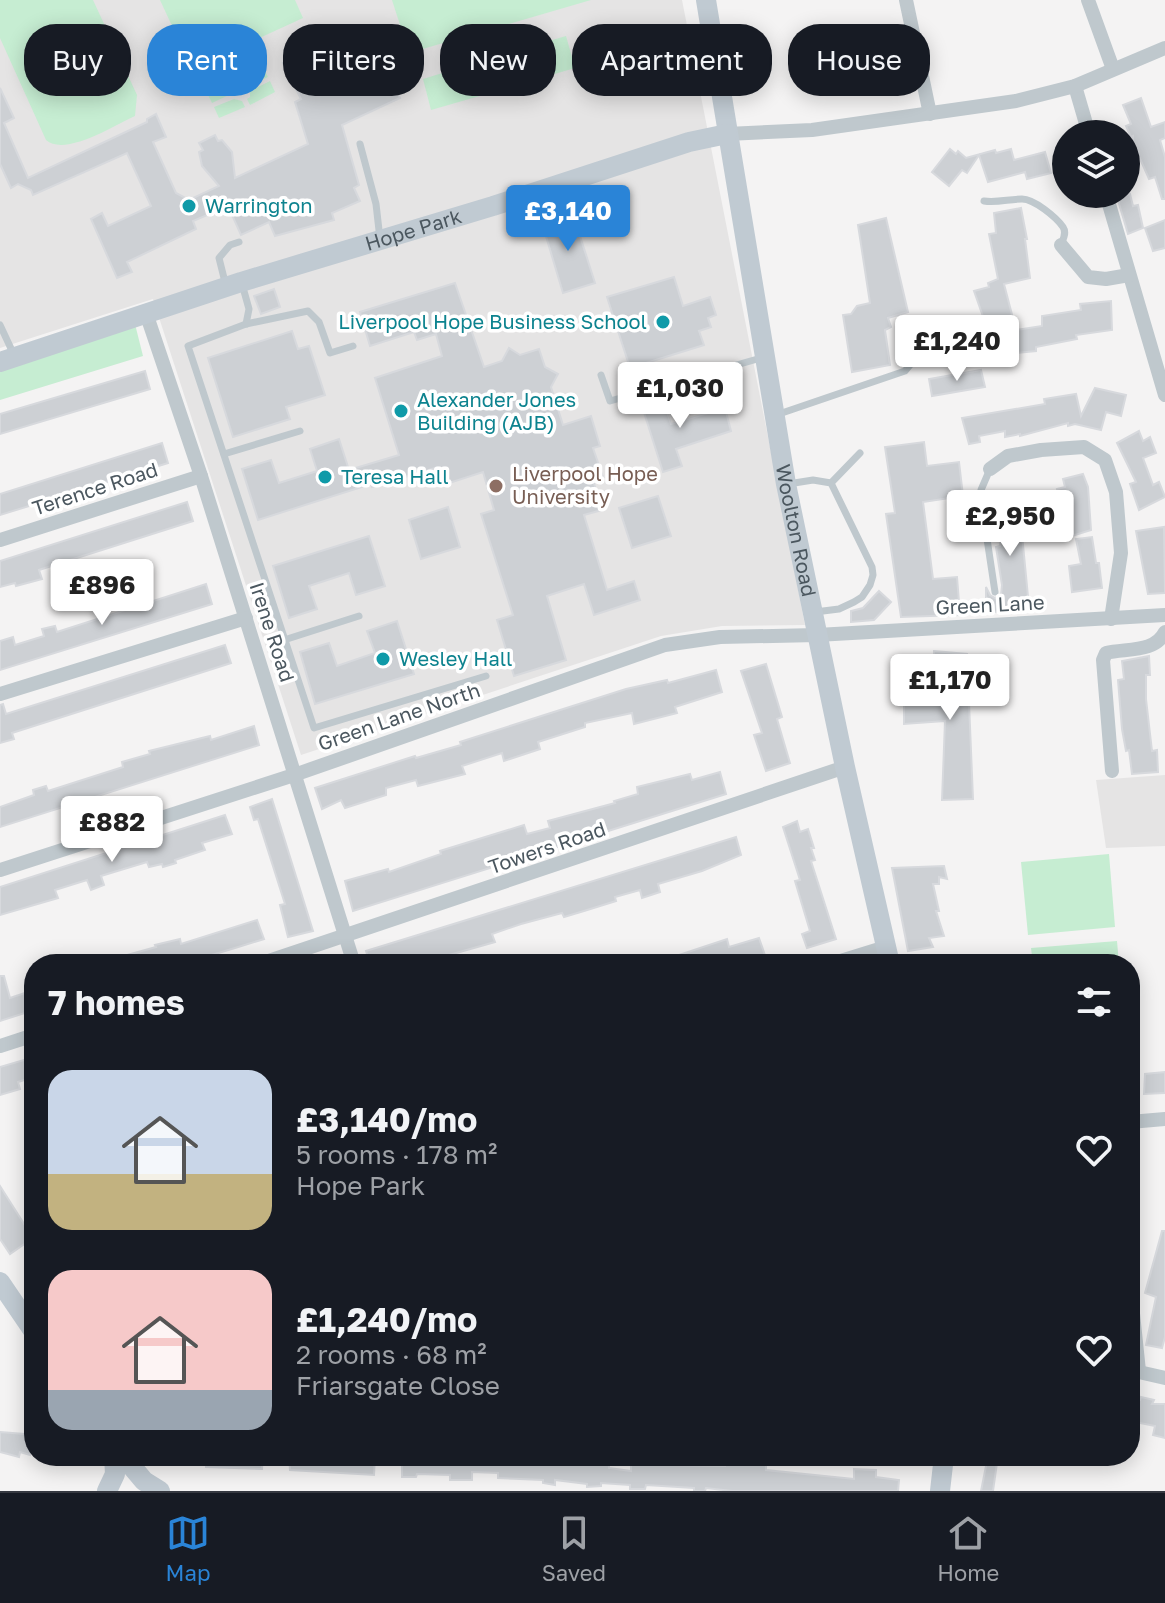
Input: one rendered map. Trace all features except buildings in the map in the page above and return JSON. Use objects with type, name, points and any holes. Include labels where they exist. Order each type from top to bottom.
[{"type":"street","name":"Woolton Road","points":[[706,0],[786,484],[888,954]]},
{"type":"street","points":[[906,0],[930,114]]},
{"type":"street","points":[[1088,0],[1113,69]]},
{"type":"street","points":[[727,134],[812,130],[1016,101],[1075,86],[1165,48]]},
{"type":"street","points":[[1075,86],[1085,120]]},
{"type":"street","name":"Hope Park","points":[[8,360],[234,285],[689,142],[727,134]]},
{"type":"street","points":[[1110,208],[1165,395]]},
{"type":"street","points":[[1061,245],[1088,277],[1106,279],[1129,275]]},
{"type":"street","name":"Irene Road","points":[[146,313],[297,774],[351,954]]},
{"type":"street","points":[[990,469],[1008,456],[1041,450],[1084,447],[1105,460],[1116,492],[1121,553],[1111,619]]},
{"type":"street","name":"Terence Road","points":[[0,540],[201,476]]},
{"type":"street","points":[[1112,771],[1103,660],[1106,653],[1150,647],[1160,641],[1165,629],[1165,615]]},
{"type":"street","name":"Green Lane","points":[[817,635],[1165,615]]},
{"type":"street","points":[[0,694],[246,618]]},
{"type":"street","name":"Green Lane North","points":[[0,870],[297,774],[598,662],[665,645],[720,637],[817,635]]},
{"type":"street","name":"Towers Road","points":[[292,954],[845,767]]},
{"type":"street","points":[[0,1046],[24,1038]]},
{"type":"street","points":[[1140,1121],[1165,1119]]},
{"type":"street","points":[[0,1282],[24,1315]]},
{"type":"street","points":[[1140,1372],[1165,1378]]},
{"type":"street","points":[[107,1491],[115,1474],[115,1466]]},
{"type":"street","points":[[131,1466],[144,1481],[160,1491]]},
{"type":"street","points":[[940,1491],[943,1466]]},
{"type":"lane","points":[[360,144],[376,204],[380,240]]},
{"type":"lane","points":[[984,201],[998,203],[1025,199],[1043,209],[1063,227],[1065,235],[1061,245]]},
{"type":"lane","points":[[239,242],[230,245],[219,258],[249,309],[246,324]]},
{"type":"lane","points":[[353,346],[330,353],[319,322],[308,311],[246,324],[188,346],[314,728],[486,676]]},
{"type":"lane","points":[[0,325],[8,360]]},
{"type":"lane","points":[[774,415],[905,371],[921,352]]},
{"type":"lane","points":[[601,375],[610,401],[764,357]]},
{"type":"lane","points":[[224,454],[300,431]]},
{"type":"lane","points":[[831,483],[860,453]]},
{"type":"lane","points":[[990,469],[981,490],[981,499],[995,592]]},
{"type":"lane","points":[[786,484],[813,480],[831,483]]},
{"type":"lane","points":[[813,612],[839,609],[854,602],[862,597],[873,575],[872,567],[831,483]]},
{"type":"lane","points":[[284,640],[359,616]]},
{"type":"shaded area","name":"Liverpool Hope University","points":[[0,0],[682,0],[687,24],[572,24],[572,96],[701,96],[805,625],[722,626],[661,636],[301,755],[153,299],[0,348]]},
{"type":"shaded area","points":[[1165,775],[1165,846],[1106,848],[1096,780]]},
{"type":"green space","points":[[0,0],[93,0],[104,24],[24,24],[24,91],[0,38]]},
{"type":"green space","points":[[160,0],[295,0],[303,18],[283,24],[283,27],[267,35],[267,24],[171,24]]},
{"type":"green space","points":[[392,0],[591,0],[509,24],[440,24],[440,44],[424,49],[424,24],[400,24]]},
{"type":"green space","points":[[566,36],[572,69],[556,74],[556,39]]},
{"type":"green space","points":[[440,74],[440,96],[480,96],[431,110],[424,79]]},
{"type":"green space","points":[[270,81],[275,92],[250,105],[247,99],[250,96],[267,96],[267,82]]},
{"type":"green space","points":[[131,82],[137,95],[135,116],[77,142],[65,145],[46,140],[26,96],[131,96]]},
{"type":"green space","points":[[208,96],[227,96],[212,103]]},
{"type":"green space","points":[[234,99],[242,101],[245,107],[219,118],[214,107]]},
{"type":"green space","points":[[135,324],[143,356],[0,400],[0,368]]},
{"type":"green space","points":[[1109,854],[1115,927],[1028,935],[1021,862]]},
{"type":"green space","points":[[1117,941],[1118,954],[1032,954],[1031,948]]},
{"type":"place","name":"Warrington","points":[[189,206]]},
{"type":"place","name":"Liverpool Hope Business School","points":[[663,322]]},
{"type":"place","name":"Alexander Jones Building (AJB)","points":[[401,411]]},
{"type":"place","name":"Teresa Hall","points":[[325,477]]},
{"type":"place","name":"Liverpool Hope University","points":[[496,486]]},
{"type":"place","name":"Wesley Hall","points":[[383,659]]}]
